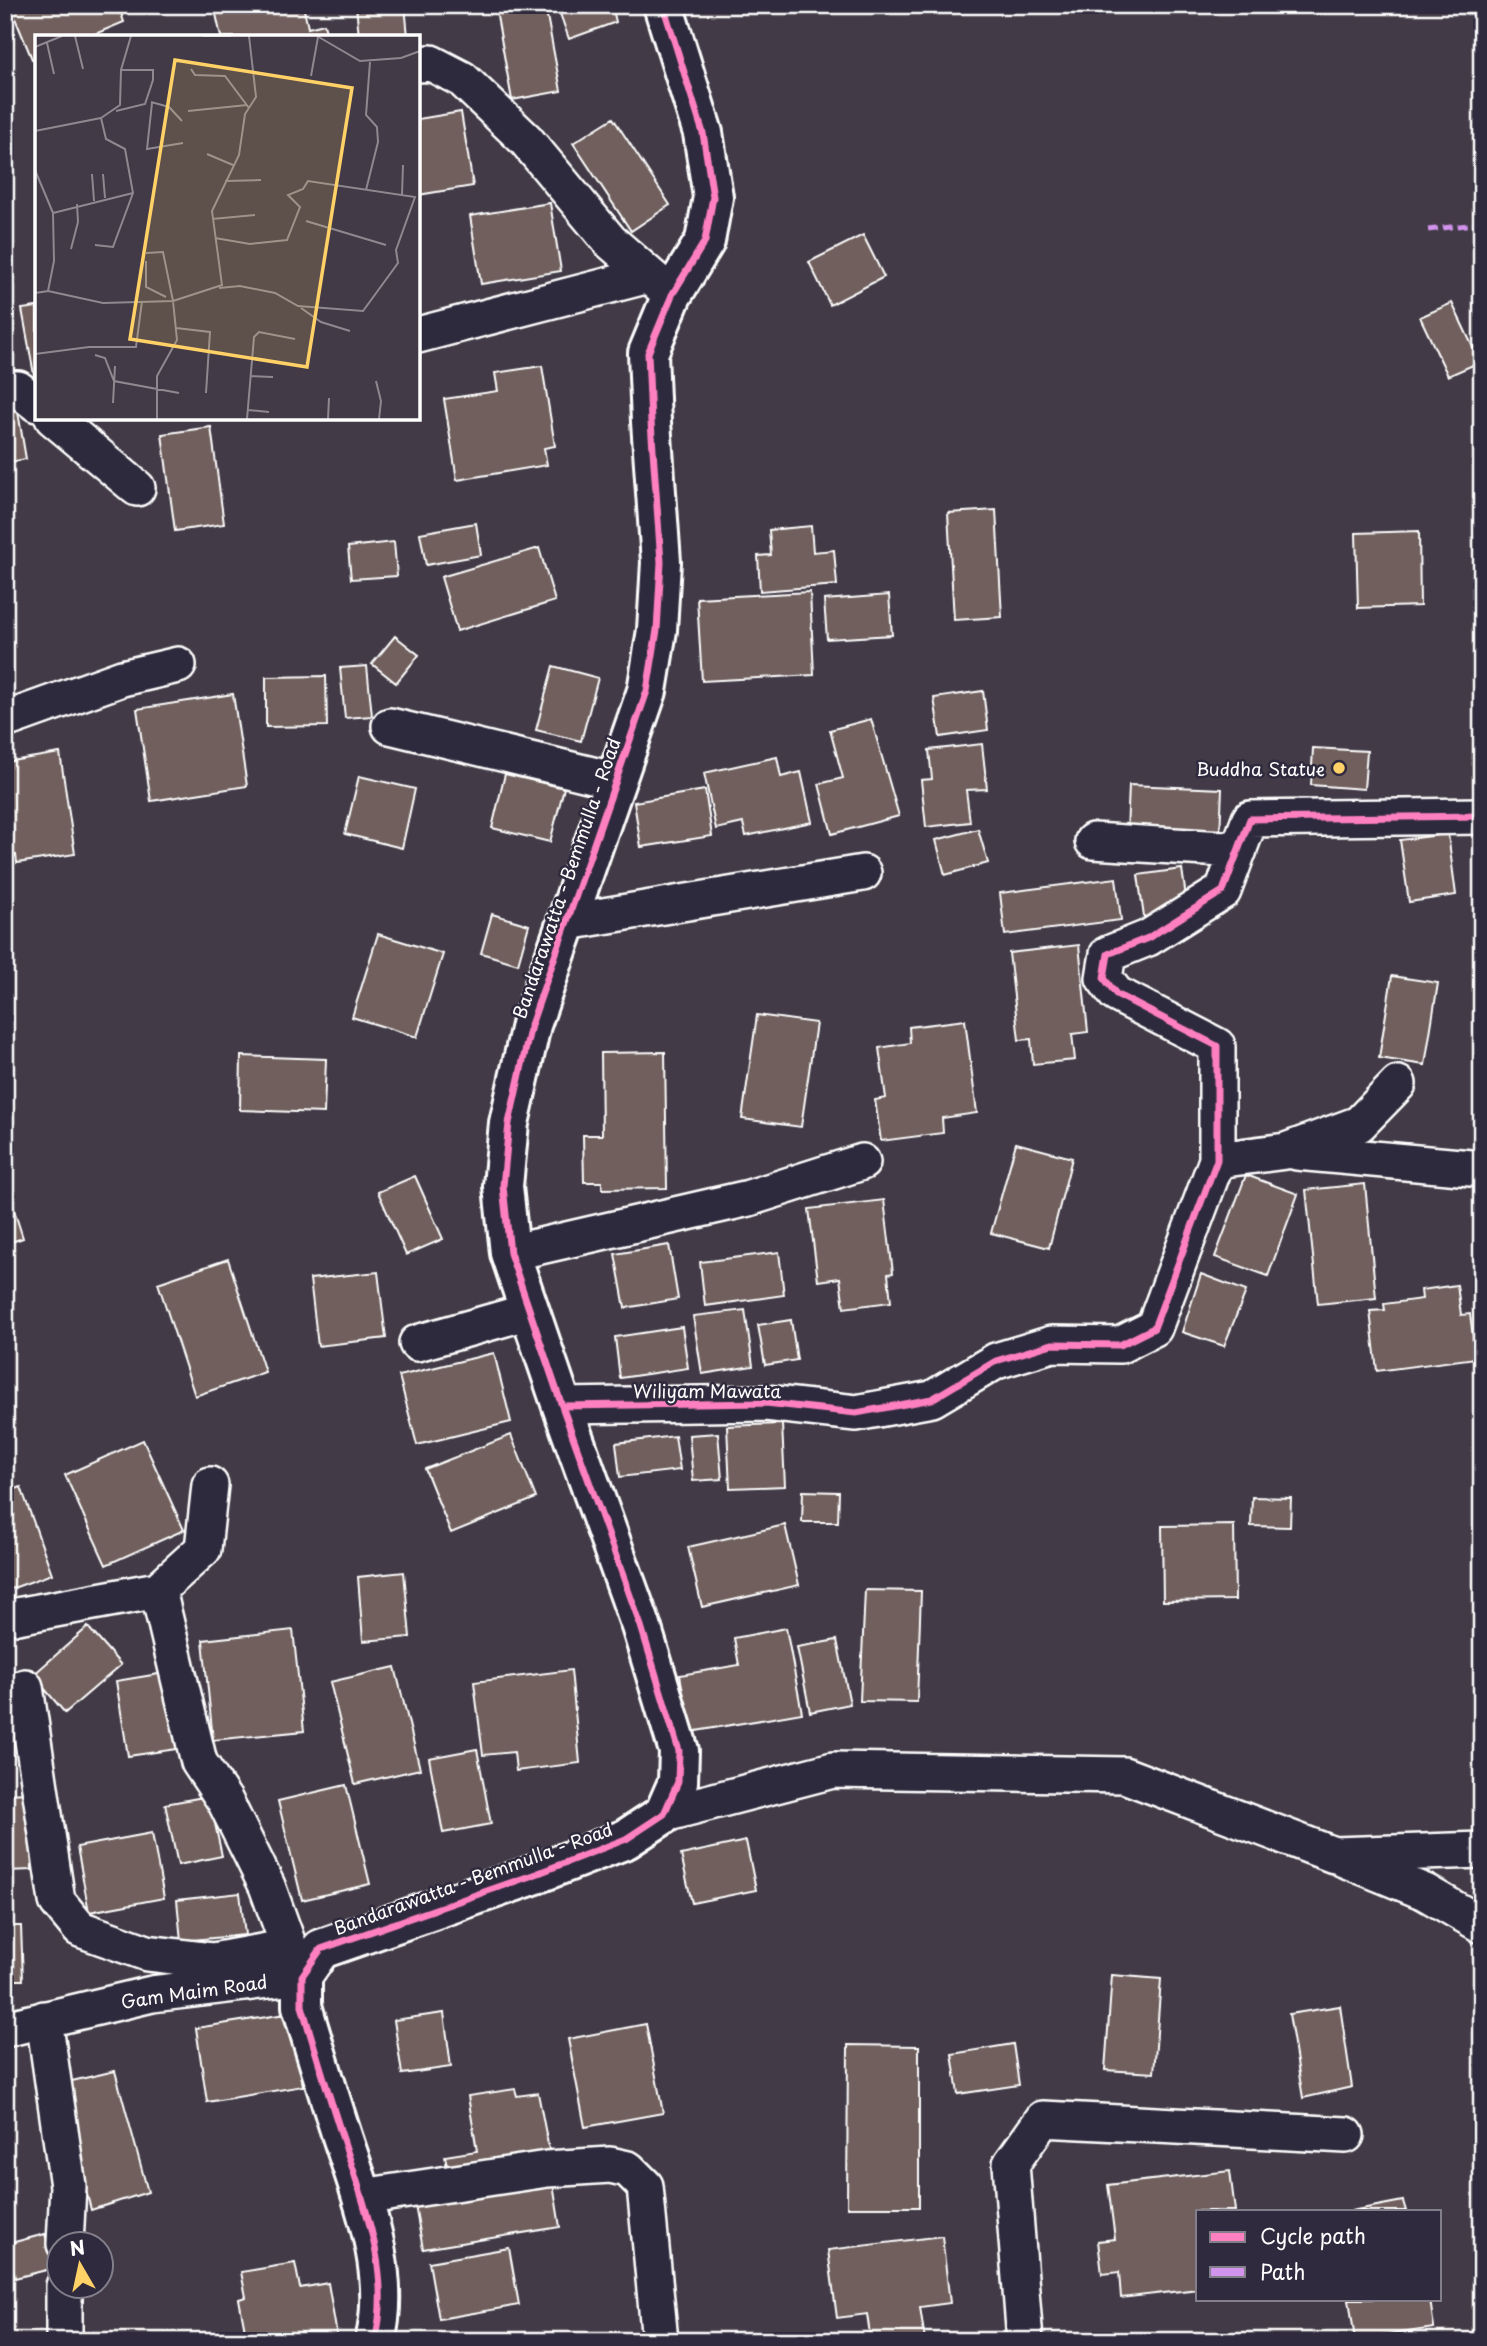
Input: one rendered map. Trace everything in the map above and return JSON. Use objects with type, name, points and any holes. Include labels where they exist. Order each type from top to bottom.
[{"type":"street","name":"Bandarawatta - Bemmulla - Road","points":[[295,1962],[321,1949],[536,1874],[626,1839],[664,1814],[678,1782],[679,1751],[641,1626],[510,1253],[503,1186],[509,1123],[531,1025],[647,691],[657,630],[661,562],[650,422],[648,353],[660,285],[705,241],[713,197],[703,133],[663,5]]},
{"type":"street","points":[[420,64],[430,63],[462,79],[526,140],[610,241],[660,285]]},
{"type":"street","points":[[420,335],[660,285]]},
{"type":"street","points":[[5,389],[18,389],[35,402]]},
{"type":"street","points":[[55,420],[137,488]]},
{"type":"street","points":[[5,720],[122,678],[178,665]]},
{"type":"street","points":[[390,726],[617,780]]},
{"type":"street","points":[[1482,816],[1250,819],[1223,891],[1148,938],[1108,954],[1104,978],[1116,994],[1217,1046],[1217,1160],[1286,1151],[1482,1169]]},
{"type":"street","points":[[1093,841],[1239,850]]},
{"type":"street","points":[[567,922],[863,873]]},
{"type":"street","points":[[1286,1151],[1359,1124],[1398,1083]]},
{"type":"street","name":"Wiliyam Mawata","points":[[562,1406],[766,1403],[856,1413],[933,1399],[996,1361],[1052,1344],[1120,1345],[1154,1328],[1217,1160]]},
{"type":"street","points":[[510,1253],[749,1198],[862,1162]]},
{"type":"street","points":[[417,1343],[530,1311]]},
{"type":"street","points":[[17,1616],[158,1590],[203,1549],[210,1485]]},
{"type":"street","points":[[158,1590],[199,1762],[225,1801],[267,1886],[295,1962],[302,2006],[362,2197],[374,2248],[380,2288],[375,2341]]},
{"type":"street","points":[[25,1688],[58,1901],[80,1929],[147,1953],[213,1961],[295,1962]]},
{"type":"street","points":[[664,1814],[833,1770],[1124,1776],[1334,1854],[1425,1892],[1482,1925]]},
{"type":"street","points":[[1334,1854],[1482,1850]]},
{"type":"street","name":"Gam Maim Road","points":[[5,2029],[295,1962]]},
{"type":"street","points":[[44,2020],[68,2186],[66,2230]]},
{"type":"street","points":[[1025,2341],[1011,2164],[1043,2119],[1346,2135]]},
{"type":"street","points":[[362,2197],[547,2169],[610,2165],[628,2169],[645,2186],[660,2341]]},
{"type":"street","points":[[64,2300],[64,2341]]},
{"type":"building","points":[[118,5],[124,22],[93,35],[35,35],[35,58],[32,59],[10,6]]},
{"type":"building","points":[[214,5],[303,5],[308,28],[324,24],[327,35],[221,35]]},
{"type":"building","points":[[356,5],[405,5],[408,35],[359,35]]},
{"type":"building","points":[[495,5],[545,5],[561,91],[512,100]]},
{"type":"building","points":[[557,5],[612,5],[616,22],[569,39]]},
{"type":"building","points":[[461,112],[473,186],[420,195],[420,119]]},
{"type":"building","points":[[613,118],[670,205],[631,231],[573,143]]},
{"type":"building","points":[[550,203],[561,271],[481,284],[470,216]]},
{"type":"building","points":[[863,235],[884,277],[830,305],[809,262]]},
{"type":"building","points":[[1452,303],[1480,362],[1448,376],[1420,317]]},
{"type":"building","points":[[35,307],[35,380],[22,309]]},
{"type":"building","points":[[542,366],[555,446],[544,448],[547,465],[457,480],[444,399],[498,391],[495,373]]},
{"type":"building","points":[[16,400],[26,459],[5,463],[5,401]]},
{"type":"building","points":[[211,427],[224,524],[175,531],[162,434]]},
{"type":"building","points":[[996,510],[1002,617],[954,620],[948,513]]},
{"type":"building","points":[[476,523],[481,555],[426,565],[420,533]]},
{"type":"building","points":[[811,526],[813,552],[834,550],[837,585],[760,591],[758,556],[771,555],[769,530]]},
{"type":"building","points":[[1419,531],[1420,606],[1358,608],[1356,533]]},
{"type":"building","points":[[394,542],[397,576],[351,579],[348,547]]},
{"type":"building","points":[[539,548],[555,601],[457,631],[441,577]]},
{"type":"building","points":[[810,592],[814,675],[702,681],[697,598]]},
{"type":"building","points":[[889,595],[892,635],[827,639],[824,600]]},
{"type":"building","points":[[395,636],[419,655],[396,683],[372,664]]},
{"type":"building","points":[[367,666],[372,716],[345,718],[340,668]]},
{"type":"building","points":[[553,666],[598,678],[581,741],[536,730]]},
{"type":"building","points":[[326,676],[327,726],[266,727],[266,677]]},
{"type":"building","points":[[983,691],[988,730],[940,737],[934,698]]},
{"type":"building","points":[[233,694],[247,786],[151,801],[137,709]]},
{"type":"building","points":[[871,719],[899,816],[832,834],[819,784],[843,778],[830,730]]},
{"type":"building","points":[[982,744],[987,789],[966,790],[970,822],[926,827],[921,780],[932,779],[929,750]]},
{"type":"building","name":"Buddha Statue","points":[[1313,748],[1367,751],[1364,789],[1311,785]]},
{"type":"building","points":[[60,753],[75,854],[17,863],[16,855],[5,857],[5,762]]},
{"type":"building","points":[[777,757],[781,777],[801,772],[812,822],[746,836],[743,823],[716,829],[704,773]]},
{"type":"building","points":[[505,774],[564,788],[550,842],[492,828]]},
{"type":"building","points":[[359,776],[415,789],[402,848],[345,834]]},
{"type":"building","points":[[1129,785],[1222,789],[1220,835],[1127,832]]},
{"type":"building","points":[[705,790],[712,836],[641,847],[634,802]]},
{"type":"building","points":[[978,829],[988,863],[945,875],[936,840]]},
{"type":"building","points":[[1448,834],[1456,895],[1409,902],[1400,840]]},
{"type":"building","points":[[1182,869],[1188,911],[1144,917],[1138,875]]},
{"type":"building","points":[[1116,878],[1121,920],[1005,935],[1000,893]]},
{"type":"building","points":[[492,914],[529,925],[518,964],[481,953]]},
{"type":"building","points":[[378,934],[443,954],[417,1037],[352,1017]]},
{"type":"building","points":[[1079,945],[1088,1032],[1072,1034],[1075,1060],[1033,1064],[1031,1039],[1019,1040],[1009,953]]},
{"type":"building","points":[[1392,976],[1438,983],[1425,1065],[1379,1058]]},
{"type":"building","points":[[757,1015],[816,1023],[801,1127],[742,1119]]},
{"type":"building","points":[[965,1020],[977,1113],[942,1118],[943,1133],[881,1141],[875,1100],[886,1098],[879,1048],[910,1043],[909,1027]]},
{"type":"building","points":[[665,1052],[667,1188],[602,1189],[602,1182],[584,1182],[583,1135],[602,1135],[601,1053]]},
{"type":"building","points":[[241,1056],[326,1059],[324,1113],[240,1110]]},
{"type":"building","points":[[1016,1143],[1072,1158],[1049,1248],[991,1233]]},
{"type":"building","points":[[1246,1175],[1298,1194],[1268,1276],[1215,1257]]},
{"type":"building","points":[[415,1176],[443,1239],[406,1255],[378,1192]]},
{"type":"building","points":[[1365,1184],[1376,1298],[1318,1304],[1306,1190]]},
{"type":"building","points":[[5,1191],[8,1191],[23,1238],[5,1244]]},
{"type":"building","points":[[884,1200],[893,1273],[888,1274],[891,1302],[844,1308],[840,1278],[818,1281],[809,1209]]},
{"type":"building","points":[[669,1245],[678,1299],[625,1308],[615,1254]]},
{"type":"building","points":[[779,1252],[784,1295],[705,1306],[700,1262]]},
{"type":"building","points":[[228,1259],[265,1372],[195,1396],[158,1283]]},
{"type":"building","points":[[378,1272],[386,1338],[318,1346],[310,1279]]},
{"type":"building","points":[[1201,1274],[1246,1291],[1224,1346],[1182,1332]]},
{"type":"building","points":[[1457,1285],[1461,1315],[1470,1314],[1476,1358],[1377,1371],[1370,1311],[1385,1310],[1384,1304],[1422,1299],[1421,1290]]},
{"type":"building","points":[[745,1310],[753,1366],[702,1374],[693,1316]]},
{"type":"building","points":[[791,1320],[797,1360],[765,1365],[758,1325]]},
{"type":"building","points":[[682,1327],[688,1368],[620,1378],[615,1337]]},
{"type":"building","points":[[494,1353],[511,1422],[417,1445],[399,1376]]},
{"type":"building","points":[[782,1424],[785,1486],[730,1488],[727,1426]]},
{"type":"building","points":[[718,1433],[722,1479],[693,1481],[689,1435]]},
{"type":"building","points":[[511,1435],[536,1498],[451,1533],[425,1469]]},
{"type":"building","points":[[675,1436],[680,1470],[620,1477],[616,1443]]},
{"type":"building","points":[[143,1440],[184,1530],[106,1565],[65,1475]]},
{"type":"building","points":[[21,1487],[52,1574],[5,1591],[5,1493]]},
{"type":"building","points":[[803,1491],[839,1492],[838,1522],[802,1522]]},
{"type":"building","points":[[1252,1497],[1291,1498],[1290,1527],[1251,1526]]},
{"type":"building","points":[[785,1525],[799,1585],[702,1607],[688,1547]]},
{"type":"building","points":[[1234,1525],[1235,1600],[1163,1601],[1162,1526]]},
{"type":"building","points":[[404,1572],[410,1637],[363,1641],[358,1577]]},
{"type":"building","points":[[865,1590],[921,1591],[917,1702],[860,1701]]},
{"type":"building","points":[[88,1627],[121,1665],[65,1713],[33,1675]]},
{"type":"building","points":[[786,1628],[802,1713],[690,1732],[680,1675],[739,1665],[734,1638]]},
{"type":"building","points":[[293,1630],[304,1731],[213,1740],[203,1640]]},
{"type":"building","points":[[837,1640],[850,1704],[810,1712],[797,1647]]},
{"type":"building","points":[[395,1667],[420,1769],[355,1784],[330,1682]]},
{"type":"building","points":[[571,1670],[580,1763],[516,1771],[514,1752],[483,1755],[474,1682]]},
{"type":"building","points":[[165,1673],[177,1749],[128,1756],[116,1681]]},
{"type":"building","points":[[477,1749],[491,1824],[443,1833],[429,1758]]},
{"type":"building","points":[[346,1785],[370,1884],[302,1900],[278,1801]]},
{"type":"building","points":[[29,1793],[32,1870],[5,1871],[5,1794]]},
{"type":"building","points":[[209,1796],[222,1856],[178,1865],[165,1804]]},
{"type":"building","points":[[152,1833],[164,1898],[89,1912],[77,1847]]},
{"type":"building","points":[[746,1841],[756,1890],[692,1903],[681,1855]]},
{"type":"building","points":[[240,1893],[245,1935],[181,1941],[177,1900]]},
{"type":"building","points":[[5,1926],[21,1926],[23,1980],[5,1980]]},
{"type":"building","points":[[1112,1975],[1161,1979],[1154,2073],[1105,2070]]},
{"type":"building","points":[[1340,2006],[1352,2087],[1303,2098],[1289,2014]]},
{"type":"building","points":[[292,2013],[303,2086],[207,2102],[196,2028]]},
{"type":"building","points":[[444,2013],[451,2067],[402,2074],[394,2020]]},
{"type":"building","points":[[646,2024],[663,2113],[585,2127],[568,2039]]},
{"type":"building","points":[[1013,2044],[1019,2085],[958,2094],[952,2054]]},
{"type":"building","points":[[848,2045],[919,2046],[919,2207],[847,2207]]},
{"type":"building","points":[[115,2071],[148,2192],[91,2210],[59,2084]]},
{"type":"building","points":[[515,2089],[517,2096],[538,2093],[551,2160],[449,2177],[445,2156],[477,2151],[468,2096]]},
{"type":"building","points":[[1230,2171],[1235,2210],[1196,2210],[1196,2289],[1121,2298],[1119,2272],[1102,2274],[1098,2241],[1115,2239],[1108,2185]]},
{"type":"building","points":[[552,2177],[560,2227],[423,2249],[414,2200]]},
{"type":"building","points":[[1403,2201],[1406,2210],[1356,2210]]},
{"type":"building","points":[[45,2234],[46,2270],[15,2278],[7,2244]]},
{"type":"building","points":[[942,2236],[950,2303],[920,2307],[925,2340],[871,2341],[867,2314],[837,2318],[828,2250]]},
{"type":"building","points":[[509,2248],[519,2305],[439,2319],[429,2262]]},
{"type":"building","points":[[295,2263],[300,2288],[328,2283],[338,2341],[247,2341],[239,2299],[246,2297],[241,2272]]},
{"type":"building","points":[[1349,2300],[1430,2300],[1434,2328],[1355,2340]]},
{"type":"marked path","points":[[1428,230],[1482,223]]},
{"type":"cycle path","points":[[375,2341],[380,2315],[380,2288],[372,2234],[302,2006],[302,1976],[321,1949],[536,1874],[626,1839],[664,1814],[678,1782],[679,1751],[641,1626],[510,1253],[503,1186],[509,1123],[531,1025],[647,691],[657,630],[661,562],[648,353],[672,295],[705,241],[713,197],[703,133],[663,5]]},
{"type":"cycle path","points":[[562,1406],[766,1403],[856,1413],[932,1399],[996,1361],[1052,1344],[1120,1345],[1154,1328],[1217,1160],[1217,1046],[1116,994],[1104,978],[1108,954],[1148,938],[1223,891],[1250,819],[1482,816]]},
{"type":"place","name":"Buddha Statue","points":[[1339,768]]}]
